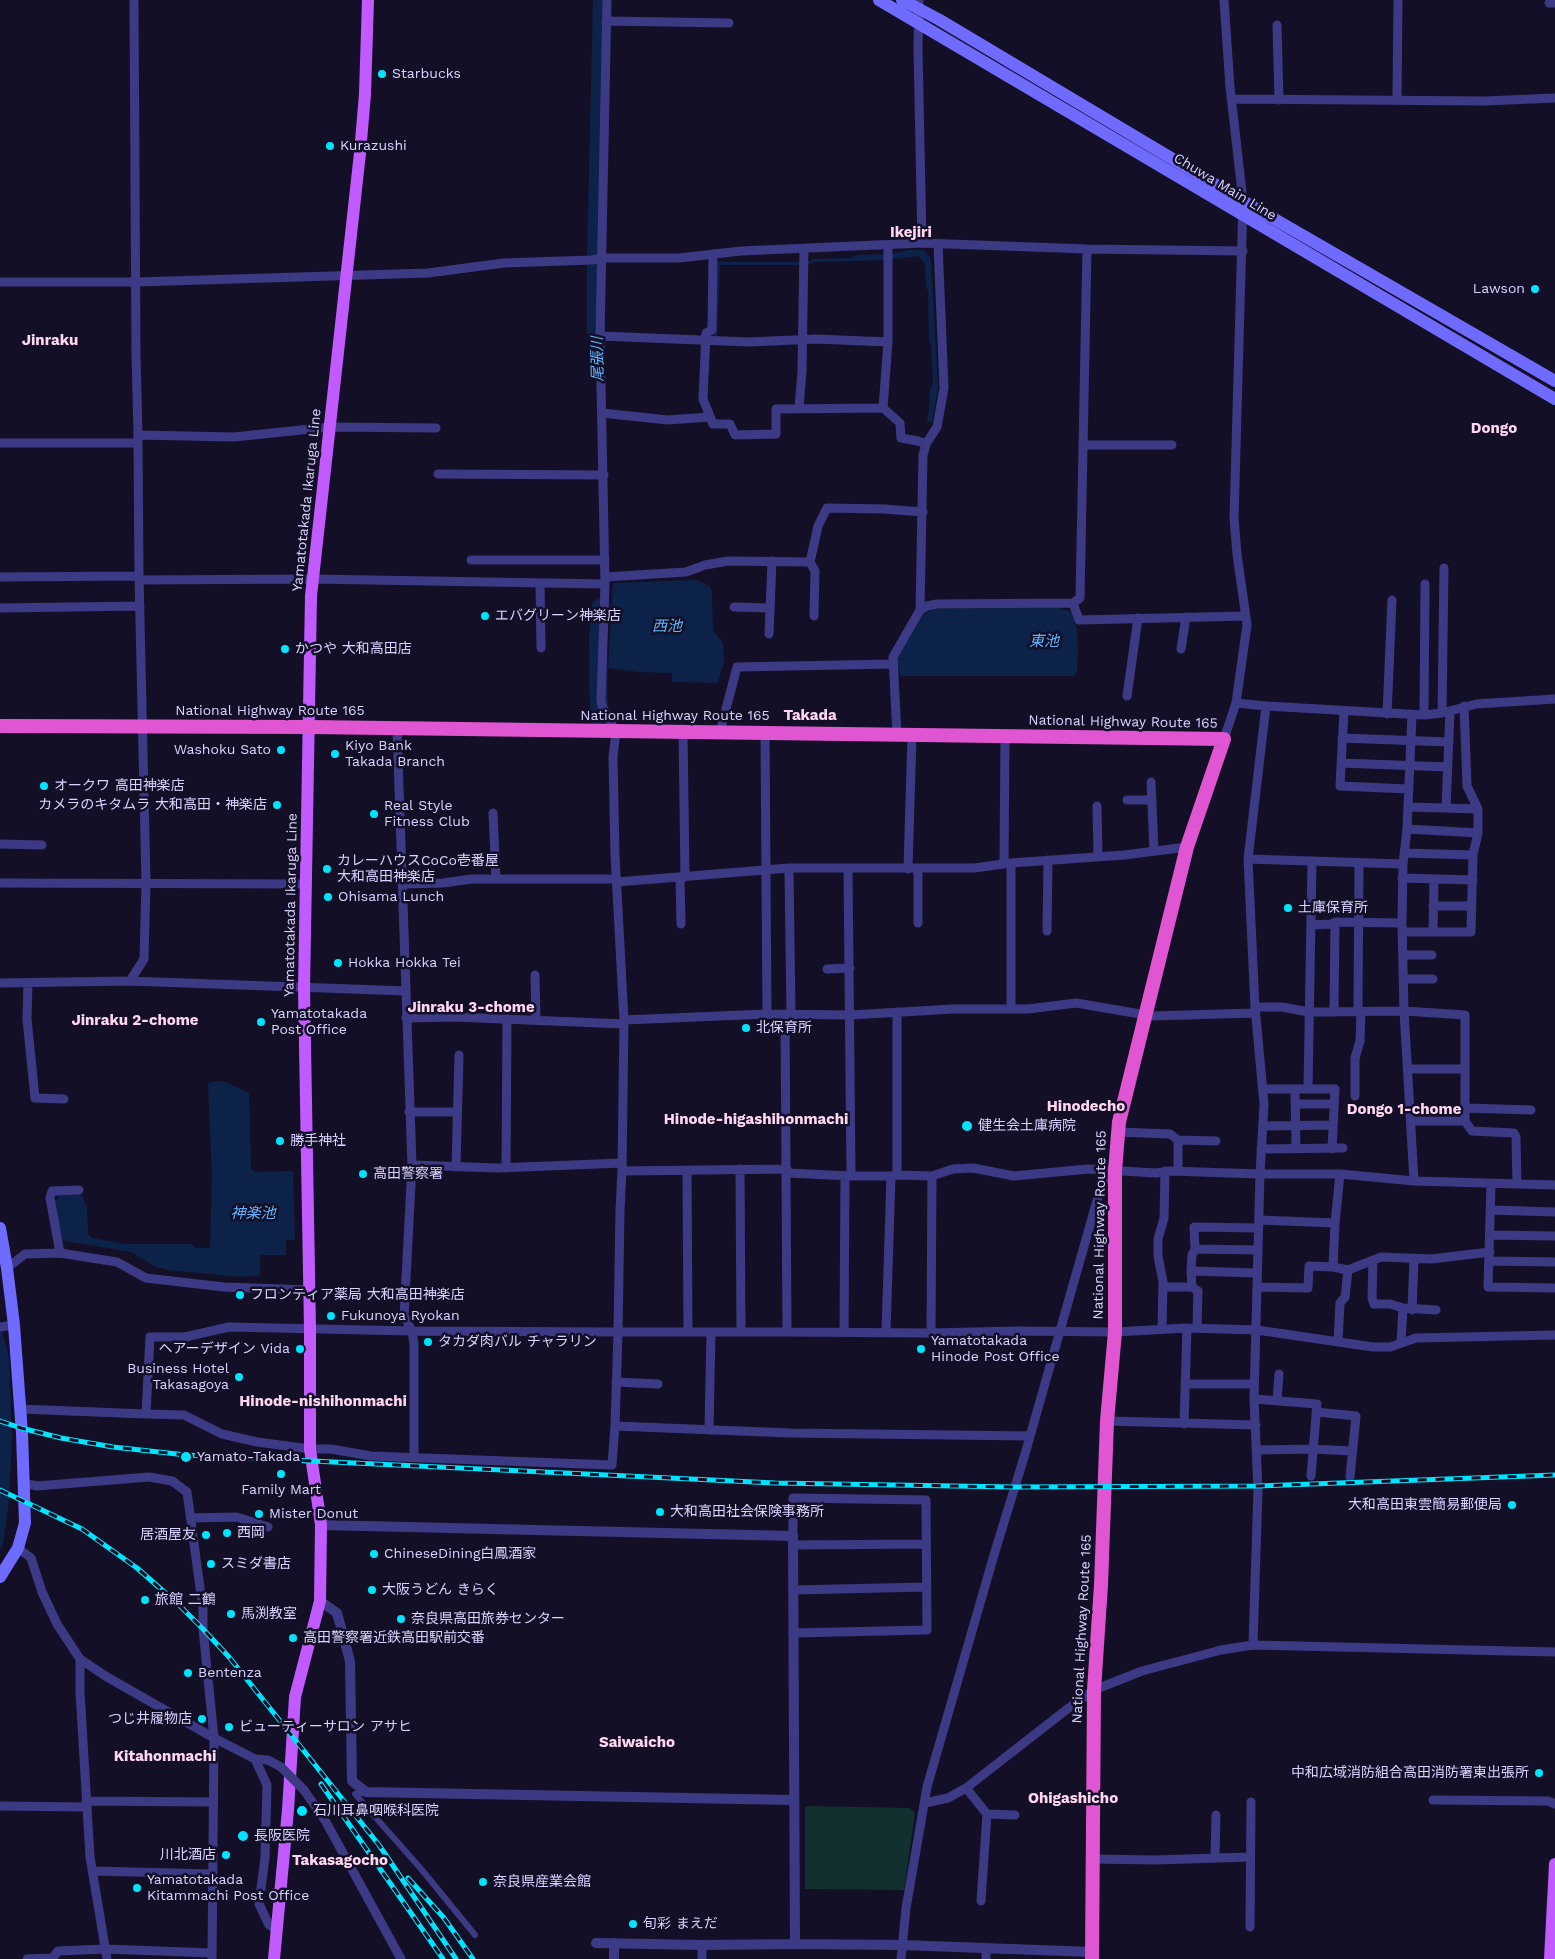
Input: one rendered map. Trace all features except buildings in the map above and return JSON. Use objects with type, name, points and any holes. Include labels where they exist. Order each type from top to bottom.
[{"type":"highway","name":"National Highway Route 165","points":[[0,726],[310,727],[1224,739],[1187,847],[1118,1122],[1115,1171],[1115,1332],[1107,1421],[1101,1585],[1094,1690],[1092,1956]]},
{"type":"main road","name":"Yamatotakada Ikaruga Line","points":[[274,1959],[288,1810],[295,1697],[320,1601],[321,1525],[310,1449],[310,1329],[304,988],[312,579],[347,276],[365,94],[368,0]]},
{"type":"main road","name":"Chuwa Main Line","points":[[879,0],[918,10],[1555,381]]},
{"type":"main road","name":"Chuwa Main Line","points":[[902,0],[1244,215],[1555,398]]},
{"type":"main road","points":[[0,1228],[7,1268],[8,1326],[20,1409],[25,1523],[18,1548],[0,1577]]},
{"type":"main road","points":[[1550,1959],[1555,1864]]},
{"type":"street","points":[[130,981],[144,959],[146,882],[139,578],[134,0]]},
{"type":"street","points":[[20,1409],[184,1415],[222,1434],[257,1442],[310,1449],[331,1449],[371,1456],[612,1465],[616,1426],[624,1022],[613,757],[616,732],[601,700],[603,582],[602,413],[596,259],[607,0]]},
{"type":"street","points":[[1224,0],[1244,215],[1234,518],[1246,616],[1246,636],[1236,703],[1224,739]]},
{"type":"street","points":[[1397,100],[1398,0]]},
{"type":"street","points":[[918,10],[922,243]]},
{"type":"street","points":[[606,21],[729,23]]},
{"type":"street","points":[[1277,25],[1278,100]]},
{"type":"street","points":[[1232,99],[1485,101],[1555,98]]},
{"type":"street","points":[[0,282],[137,282],[428,273],[490,264],[596,259],[679,258],[804,248],[888,253],[922,243],[1087,249],[1243,251]]},
{"type":"street","points":[[896,735],[893,664],[896,652],[920,610],[923,455],[926,444],[937,427],[944,388],[938,244]]},
{"type":"street","points":[[799,408],[803,340],[804,248]]},
{"type":"street","points":[[920,610],[937,604],[1072,603],[1080,598],[1087,249]]},
{"type":"street","points":[[883,408],[888,342],[888,253]]},
{"type":"street","points":[[713,254],[712,330],[706,333],[703,399],[713,424],[730,424],[735,436],[776,434],[776,409],[883,408],[900,423],[901,438],[926,444]]},
{"type":"street","points":[[600,336],[756,342],[803,340],[888,342]]},
{"type":"street","points":[[602,413],[668,420],[710,418]]},
{"type":"street","points":[[0,443],[234,437],[330,427],[436,428]]},
{"type":"street","points":[[1083,445],[1172,445]]},
{"type":"street","points":[[438,474],[601,475]]},
{"type":"street","points":[[814,616],[815,571],[810,562],[818,526],[827,508],[923,512]]},
{"type":"street","points":[[471,560],[602,560]]},
{"type":"street","points":[[769,634],[772,561]]},
{"type":"street","points":[[0,577],[540,583],[603,582],[681,573],[716,562],[810,562]]},
{"type":"street","points":[[1444,568],[1446,712],[1449,742],[1446,808]]},
{"type":"street","points":[[540,583],[541,648]]},
{"type":"street","points":[[1424,716],[1425,584]]},
{"type":"street","points":[[1387,714],[1392,600]]},
{"type":"street","points":[[1072,603],[1079,620],[1246,616]]},
{"type":"street","points":[[0,608],[140,606]]},
{"type":"street","points":[[734,607],[770,608]]},
{"type":"street","points":[[1180,649],[1186,617]]},
{"type":"street","points":[[1127,696],[1138,618]]},
{"type":"street","points":[[720,732],[737,667],[893,664]]},
{"type":"street","points":[[1236,703],[1424,716],[1476,704],[1555,700]]},
{"type":"street","points":[[1253,1645],[1258,1490],[1254,1384],[1263,1089],[1255,1010],[1248,860],[1266,706]]},
{"type":"street","points":[[1311,925],[1335,922],[1359,923],[1433,932],[1471,932],[1473,855],[1478,833],[1478,809],[1467,786],[1464,706]]},
{"type":"street","points":[[1344,711],[1340,786],[1408,789]]},
{"type":"street","points":[[1412,715],[1407,829],[1402,878],[1402,927],[1404,1011],[1414,1181]]},
{"type":"street","points":[[397,729],[403,884],[408,1112],[412,1165],[404,1316],[412,1331],[414,1344],[414,1457]]},
{"type":"street","points":[[681,924],[683,732]]},
{"type":"street","points":[[766,733],[767,1014]]},
{"type":"street","points":[[912,736],[913,869],[918,923]]},
{"type":"street","points":[[1005,736],[1010,1009]]},
{"type":"street","points":[[1342,738],[1449,742]]},
{"type":"street","points":[[1341,763],[1448,767]]},
{"type":"street","points":[[1152,782],[1154,851]]},
{"type":"street","points":[[1127,800],[1152,800]]},
{"type":"street","points":[[1097,806],[1098,857]]},
{"type":"street","points":[[1408,807],[1478,809]]},
{"type":"street","points":[[493,813],[496,878]]},
{"type":"street","points":[[1407,829],[1478,833]]},
{"type":"street","points":[[0,844],[42,845]]},
{"type":"street","points":[[403,884],[443,883],[496,878],[617,880],[682,877],[789,868],[974,868],[1187,847]]},
{"type":"street","points":[[1404,853],[1473,855]]},
{"type":"street","points":[[1047,931],[1048,860]]},
{"type":"street","points":[[1248,860],[1403,864]]},
{"type":"street","points":[[1308,1089],[1312,861]]},
{"type":"street","points":[[1355,1096],[1355,1058],[1360,1041],[1359,863]]},
{"type":"street","points":[[788,1332],[789,868]]},
{"type":"street","points":[[844,1332],[851,1015],[848,868]]},
{"type":"street","points":[[1402,878],[1473,880]]},
{"type":"street","points":[[1433,932],[1434,878]]},
{"type":"street","points":[[0,882],[305,884]]},
{"type":"street","points":[[1433,906],[1471,906]]},
{"type":"street","points":[[1334,1012],[1335,922]]},
{"type":"street","points":[[1403,955],[1432,955]]},
{"type":"street","points":[[827,969],[850,968]]},
{"type":"street","points":[[535,975],[536,1020]]},
{"type":"street","points":[[1403,979],[1433,979]]},
{"type":"street","points":[[0,983],[130,981],[406,991]]},
{"type":"street","points":[[28,983],[26,1019],[34,1098],[64,1099]]},
{"type":"street","points":[[406,1018],[624,1022],[767,1014],[851,1015],[1028,1009],[1076,1003],[1144,1015],[1282,1007],[1309,1012],[1404,1011],[1465,1015],[1465,1121],[1472,1131],[1514,1133],[1516,1137],[1517,1184]]},
{"type":"street","points":[[886,1332],[894,1175],[897,1012]]},
{"type":"street","points":[[506,1168],[507,1019]]},
{"type":"street","points":[[456,1167],[459,1055]]},
{"type":"street","points":[[1408,1068],[1465,1069]]},
{"type":"street","points":[[1263,1089],[1335,1089],[1332,1149]]},
{"type":"street","points":[[1295,1089],[1296,1149]]},
{"type":"street","points":[[1295,1104],[1334,1104]]},
{"type":"street","points":[[1465,1108],[1531,1110]]},
{"type":"street","points":[[408,1112],[457,1112]]},
{"type":"street","points":[[1411,1121],[1465,1121]]},
{"type":"street","points":[[1263,1126],[1333,1125]]},
{"type":"street","points":[[1118,1132],[1170,1134],[1178,1140],[1216,1141]]},
{"type":"street","points":[[1178,1140],[1178,1171]]},
{"type":"street","points":[[1261,1149],[1343,1148]]},
{"type":"street","points":[[412,1165],[506,1168],[740,1169],[848,1176],[932,1176],[953,1169],[973,1168],[1014,1176],[1088,1168],[1115,1171],[1340,1174],[1414,1181],[1555,1185]]},
{"type":"street","points":[[740,1169],[741,1332]]},
{"type":"street","points":[[687,1170],[688,1332]]},
{"type":"street","points":[[901,1959],[906,1908],[930,1777],[1102,1184],[1115,1171]]},
{"type":"street","points":[[1162,1329],[1163,1287],[1158,1256],[1158,1239],[1164,1218],[1165,1171]]},
{"type":"street","points":[[1333,1267],[1340,1174]]},
{"type":"street","points":[[931,1333],[932,1176]]},
{"type":"street","points":[[1491,1184],[1488,1287],[1555,1288]]},
{"type":"street","points":[[60,1253],[50,1198],[52,1191],[79,1190]]},
{"type":"street","points":[[1490,1210],[1555,1212]]},
{"type":"street","points":[[1192,1287],[1192,1255],[1195,1249],[1194,1227],[1335,1223]]},
{"type":"street","points":[[1490,1235],[1555,1236]]},
{"type":"street","points":[[1195,1249],[1258,1250]]},
{"type":"street","points":[[7,1268],[26,1254],[60,1253],[117,1262],[146,1278],[224,1288],[308,1290]]},
{"type":"street","points":[[1257,1288],[1308,1288],[1309,1266],[1348,1270],[1381,1257],[1414,1259],[1490,1256],[1555,1262]]},
{"type":"street","points":[[1401,1344],[1414,1259]]},
{"type":"street","points":[[1373,1260],[1372,1298],[1374,1304],[1390,1304],[1407,1309],[1436,1310]]},
{"type":"street","points":[[1338,1342],[1340,1303],[1345,1297],[1348,1270]]},
{"type":"street","points":[[1191,1271],[1257,1272]]},
{"type":"street","points":[[1163,1287],[1192,1287],[1198,1291],[1197,1328]]},
{"type":"street","points":[[146,1414],[150,1337],[185,1337],[229,1327],[412,1331],[931,1333],[1115,1332],[1197,1328],[1257,1330],[1373,1347],[1401,1344],[1416,1338],[1555,1335]]},
{"type":"street","points":[[1184,1424],[1186,1328]]},
{"type":"street","points":[[709,1430],[711,1332]]},
{"type":"street","points":[[1277,1401],[1279,1374]]},
{"type":"street","points":[[616,1382],[658,1384]]},
{"type":"street","points":[[1185,1384],[1254,1384]]},
{"type":"street","points":[[1254,1399],[1317,1404],[1311,1476]]},
{"type":"street","points":[[1316,1412],[1356,1416],[1350,1477]]},
{"type":"street","points":[[1107,1421],[1256,1425]]},
{"type":"street","points":[[616,1426],[790,1434],[1030,1436]]},
{"type":"street","points":[[1257,1450],[1313,1449],[1352,1451]]},
{"type":"street","points":[[22,1483],[37,1486],[149,1478],[172,1481],[187,1492],[203,1610],[203,1629],[214,1738],[212,1956],[58,1951],[52,1959],[27,1959]]},
{"type":"street","points":[[793,1633],[927,1630],[926,1500],[794,1498],[793,1540],[793,1590],[793,1633],[793,1800],[795,1944]]},
{"type":"street","points":[[191,1518],[237,1517],[268,1527]]},
{"type":"street","points":[[321,1525],[926,1544]]},
{"type":"street","points":[[18,1548],[31,1558],[42,1592],[57,1624],[80,1659],[107,1677],[214,1738],[255,1759],[268,1760],[281,1767],[304,1790],[326,1822],[401,1959]]},
{"type":"street","points":[[793,1590],[926,1587]]},
{"type":"street","points":[[320,1601],[336,1613],[350,1661],[352,1781],[366,1792]]},
{"type":"street","points":[[925,1803],[948,1798],[966,1788],[1094,1690],[1142,1671],[1221,1650],[1253,1645],[1555,1652]]},
{"type":"street","points":[[80,1659],[86,1804],[93,1871],[106,1954]]},
{"type":"street","points":[[255,1759],[267,1785],[265,1858],[259,1904],[269,1925],[277,1929]]},
{"type":"street","points":[[966,1788],[987,1814],[981,1901]]},
{"type":"street","points":[[476,1935],[355,1794],[366,1792],[793,1800]]},
{"type":"street","points":[[1433,1800],[1548,1801],[1555,1804]]},
{"type":"street","points":[[0,1806],[212,1802]]},
{"type":"street","points":[[1250,1927],[1251,1802]]},
{"type":"street","points":[[987,1814],[1015,1815]]},
{"type":"street","points":[[1215,1858],[1216,1815]]},
{"type":"street","points":[[1092,1859],[1250,1857]]},
{"type":"street","points":[[93,1871],[212,1874]]},
{"type":"street","points":[[596,1943],[902,1945],[986,1948],[1092,1956]]},
{"type":"street","points":[[614,1943],[614,1959]]},
{"type":"street","points":[[702,1945],[702,1959]]},
{"type":"street","points":[[986,1948],[986,1959]]},
{"type":"green space","points":[[806,1806],[910,1808],[915,1813],[904,1890],[805,1889]]},
{"type":"water","points":[[908,250],[923,250],[931,261],[938,388],[932,422],[927,422],[930,391],[933,381],[929,338],[928,292],[925,264],[919,256],[886,260],[814,262],[806,265],[720,265],[717,338],[712,333],[716,262],[807,262],[814,259],[851,258],[856,255],[891,254]]},
{"type":"water","name":"西池","points":[[697,580],[710,586],[712,593],[713,630],[723,643],[724,663],[717,683],[672,682],[672,673],[639,672],[608,668],[613,583]]},
{"type":"water","name":"東池","points":[[1057,607],[1071,612],[1077,629],[1077,671],[1074,676],[901,676],[897,669],[897,657],[923,614],[933,609]]},
{"type":"water","name":"神楽池","points":[[223,1081],[249,1093],[251,1169],[255,1172],[293,1171],[295,1240],[286,1240],[286,1255],[260,1255],[260,1275],[240,1277],[168,1270],[156,1267],[131,1252],[64,1241],[61,1238],[54,1200],[58,1199],[58,1195],[81,1194],[87,1206],[88,1234],[92,1238],[126,1244],[192,1244],[195,1248],[210,1248],[212,1177],[208,1084]]},
{"type":"water","points":[[0,1323],[9,1358],[12,1439],[9,1501],[3,1545],[0,1549]]},
{"type":"waterway","name":"尾張川","points":[[596,333],[602,0]]},
{"type":"waterway","name":"尾張川","points":[[599,719],[598,637],[601,607]]},
{"type":"railway","points":[[0,1421],[61,1438],[113,1447],[186,1455],[775,1483],[1014,1487],[1258,1486],[1555,1475]]},
{"type":"railway","points":[[0,1490],[82,1529],[137,1568],[203,1629],[229,1657],[379,1845],[456,1959]]},
{"type":"railway","points":[[321,1784],[443,1959]]},
{"type":"railway","points":[[408,1878],[444,1918],[473,1959]]},
{"type":"place","name":"Starbucks","points":[[382,74]]},
{"type":"place","name":"Kurazushi","points":[[330,146]]},
{"type":"place","name":"Lawson","points":[[1535,289]]},
{"type":"place","name":"エバグリーン神楽店","points":[[485,616]]},
{"type":"place","name":"かつや 大和高田店","points":[[285,649]]},
{"type":"place","name":"Washoku Sato","points":[[281,750]]},
{"type":"place","name":"Kiyo Bank Takada Branch","points":[[335,754]]},
{"type":"place","name":"オークワ 高田神楽店","points":[[44,786]]},
{"type":"place","name":"カメラのキタムラ 大和高田・神楽店","points":[[277,805]]},
{"type":"place","name":"Real Style Fitness Club","points":[[374,814]]},
{"type":"place","name":"カレーハウスCoCo壱番屋 大和高田神楽店","points":[[327,869]]},
{"type":"place","name":"Ohisama Lunch","points":[[328,897]]},
{"type":"place","name":"土庫保育所","points":[[1288,908]]},
{"type":"place","name":"Hokka Hokka Tei","points":[[338,963]]},
{"type":"place","name":"Yamatotakada Post Office","points":[[261,1022]]},
{"type":"place","name":"北保育所","points":[[746,1028]]},
{"type":"place","name":"健生会土庫病院","points":[[967,1126]]},
{"type":"place","name":"勝手神社","points":[[280,1141]]},
{"type":"place","name":"高田警察署","points":[[363,1174]]},
{"type":"place","name":"フロンティア薬局 大和高田神楽店","points":[[240,1295]]},
{"type":"place","name":"Fukunoya Ryokan","points":[[331,1316]]},
{"type":"place","name":"タカダ肉バル チャラリン","points":[[428,1342]]},
{"type":"place","name":"ヘアーデザイン Vida","points":[[300,1349]]},
{"type":"place","name":"Yamatotakada Hinode Post Office","points":[[921,1349]]},
{"type":"place","name":"Business Hotel Takasagoya","points":[[239,1377]]},
{"type":"place","name":"Yamato-Takada","points":[[186,1457]]},
{"type":"place","name":"Family Mart","points":[[281,1474]]},
{"type":"place","name":"大和高田東雲簡易郵便局","points":[[1512,1505]]},
{"type":"place","name":"大和高田社会保険事務所","points":[[660,1512]]},
{"type":"place","name":"Mister Donut","points":[[259,1514]]},
{"type":"place","name":"西岡","points":[[227,1533]]},
{"type":"place","name":"居酒屋友","points":[[206,1535]]},
{"type":"place","name":"ChineseDining白鳳酒家","points":[[374,1554]]},
{"type":"place","name":"スミダ書店","points":[[211,1564]]},
{"type":"place","name":"大阪うどん きらく","points":[[372,1590]]},
{"type":"place","name":"旅館 二鶴","points":[[145,1600]]},
{"type":"place","name":"馬渕教室","points":[[231,1614]]},
{"type":"place","name":"奈良県高田旅券センター","points":[[401,1619]]},
{"type":"place","name":"高田警察署近鉄高田駅前交番","points":[[293,1638]]},
{"type":"place","name":"Bentenza","points":[[188,1673]]},
{"type":"place","name":"つじ井履物店","points":[[202,1719]]},
{"type":"place","name":"ビューティーサロン アサヒ","points":[[229,1727]]},
{"type":"place","name":"中和広域消防組合高田消防署東出張所","points":[[1539,1773]]},
{"type":"place","name":"石川耳鼻咽喉科医院","points":[[302,1811]]},
{"type":"place","name":"長阪医院","points":[[243,1836]]},
{"type":"place","name":"川北酒店","points":[[226,1855]]},
{"type":"place","name":"奈良県産業会館","points":[[483,1882]]},
{"type":"place","name":"Yamatotakada Kitammachi Post Office","points":[[137,1888]]},
{"type":"place","name":"旬彩 まえだ","points":[[633,1924]]},
{"type":"district","name":"Ikejiri","points":[[911,233]]},
{"type":"district","name":"Jinraku","points":[[50,341]]},
{"type":"district","name":"Dongo","points":[[1494,429]]},
{"type":"district","name":"Takada","points":[[810,716]]},
{"type":"district","name":"Jinraku 3-chome","points":[[471,1008]]},
{"type":"district","name":"Jinraku 2-chome","points":[[135,1021]]},
{"type":"district","name":"Hinodecho","points":[[1086,1107]]},
{"type":"district","name":"Dongo 1-chome","points":[[1404,1110]]},
{"type":"district","name":"Hinode-higashihonmachi","points":[[756,1120]]},
{"type":"district","name":"Hinode-nishihonmachi","points":[[323,1402]]},
{"type":"district","name":"Saiwaicho","points":[[637,1743]]},
{"type":"district","name":"Kitahonmachi","points":[[165,1757]]},
{"type":"district","name":"Ohigashicho","points":[[1073,1799]]},
{"type":"district","name":"Takasagocho","points":[[340,1861]]}]
